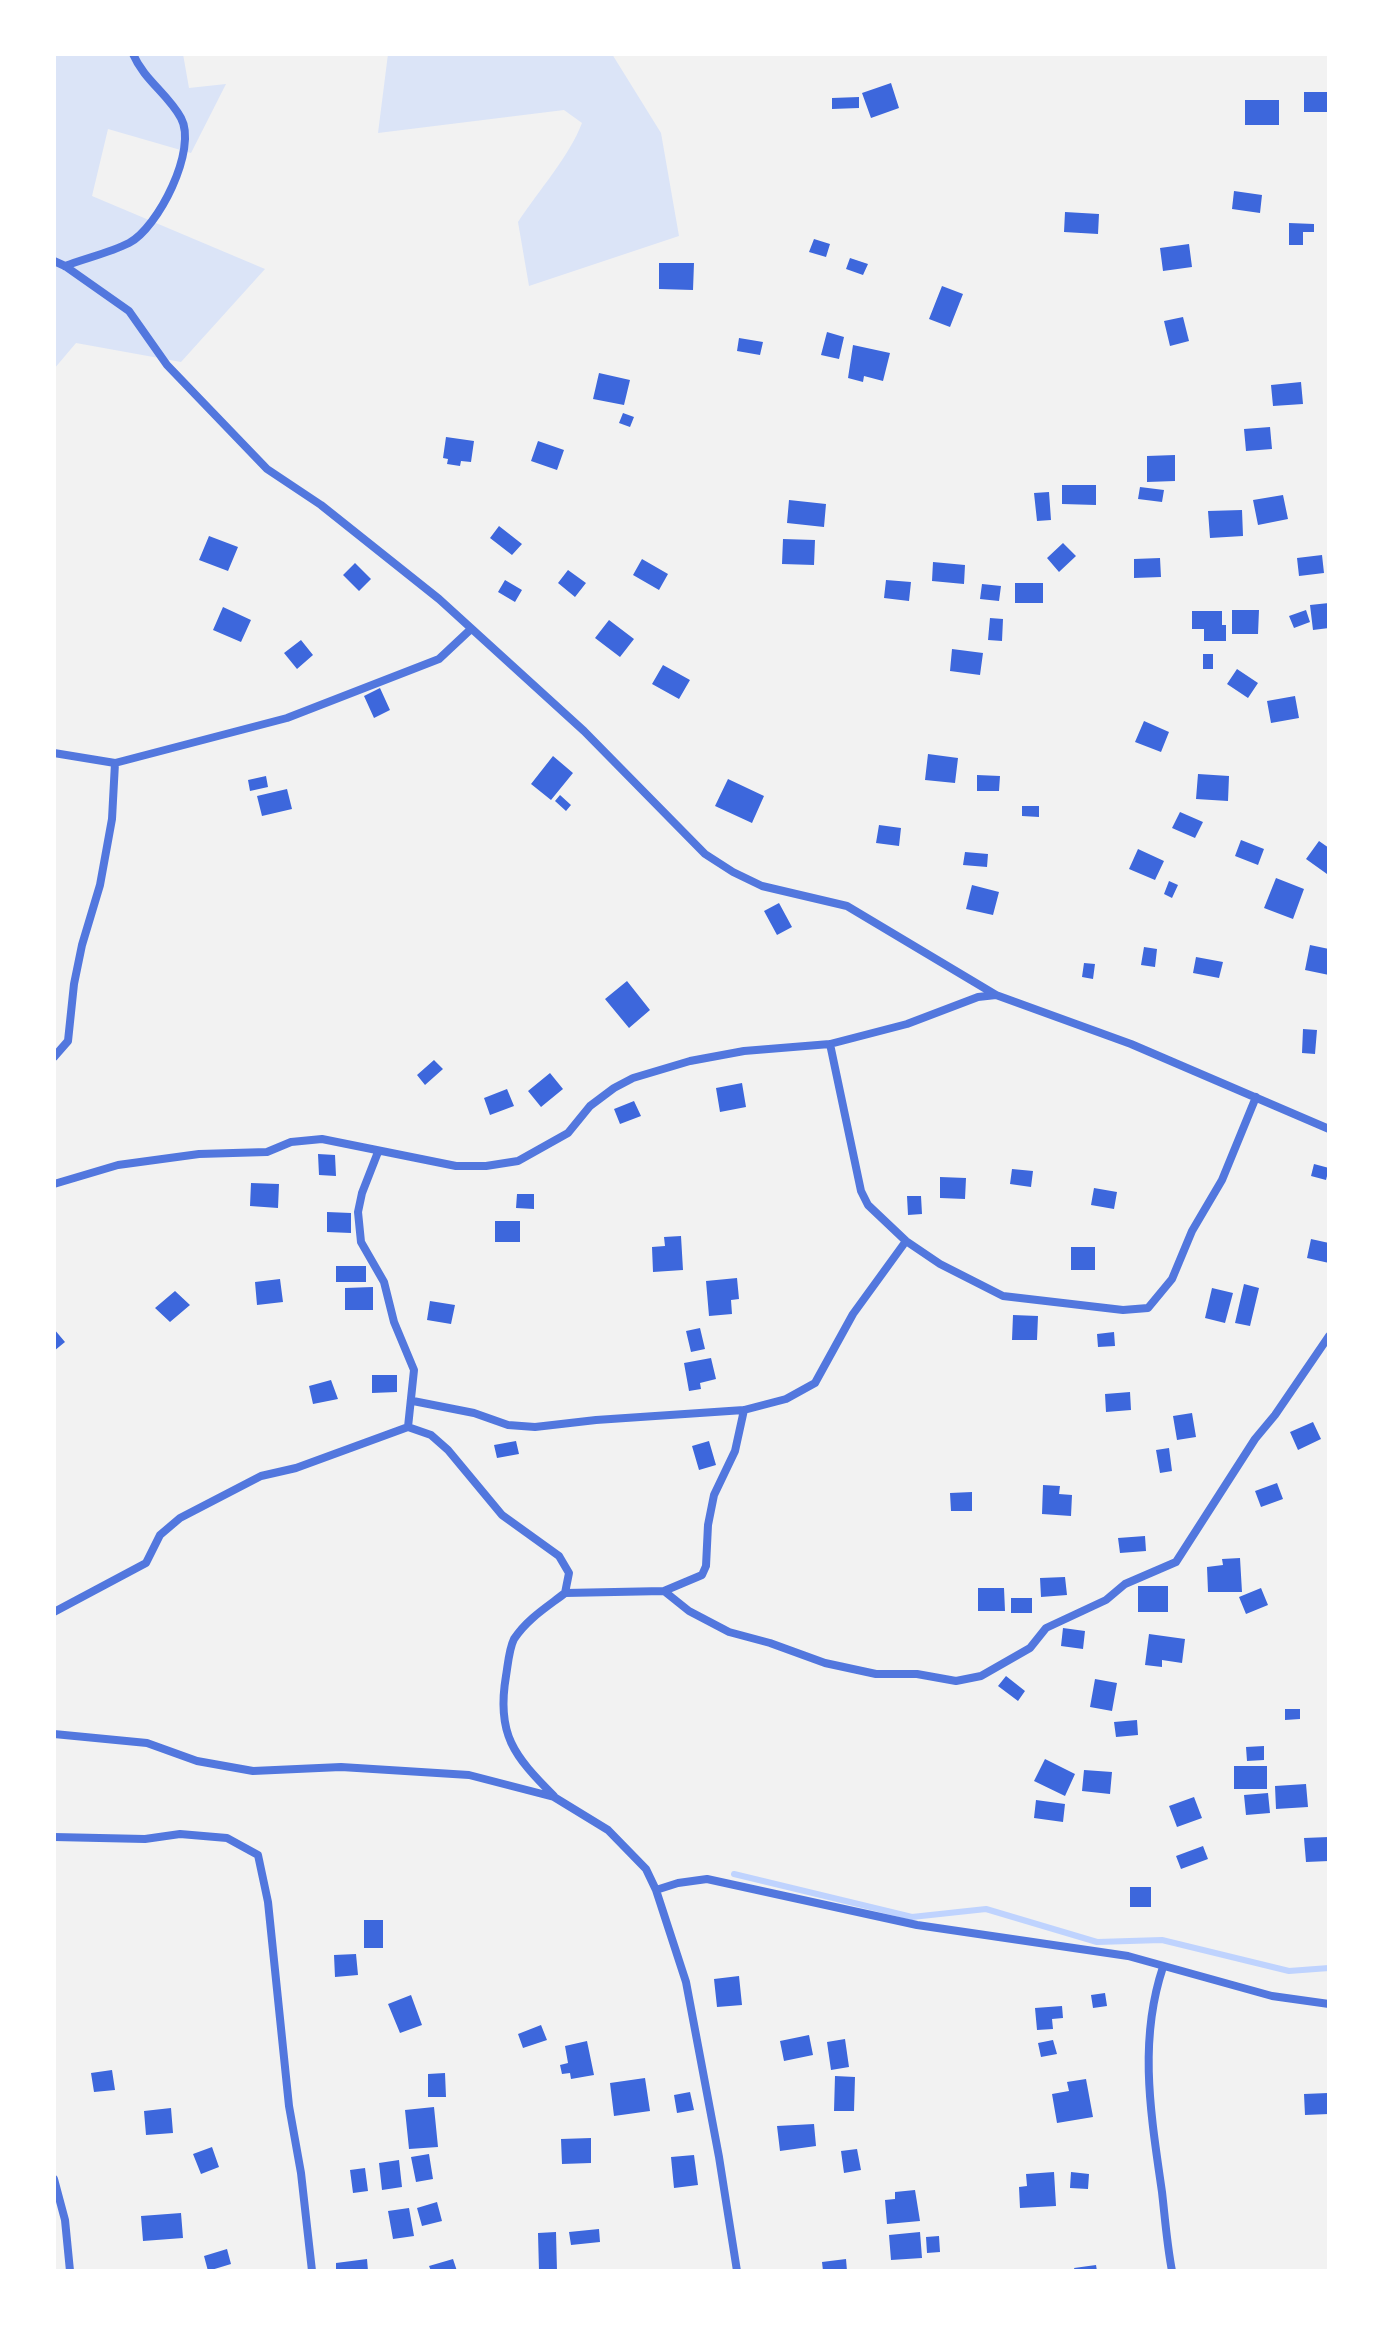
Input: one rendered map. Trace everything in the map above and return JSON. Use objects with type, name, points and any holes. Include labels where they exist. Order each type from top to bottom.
[{"type":"street","points":[[65,266],[131,242],[157,217],[184,151],[183,120],[139,69],[133,54]]},
{"type":"street","points":[[54,261],[129,311],[167,365],[267,469],[321,505],[439,599],[584,731],[705,854],[762,886],[847,906],[996,995],[1131,1044],[1329,1129]]},
{"type":"street","points":[[54,753],[115,763],[287,718],[439,659],[471,629]]},
{"type":"street","points":[[54,1057],[68,1041],[74,984],[100,885],[112,819],[115,763]]},
{"type":"street","points":[[54,1184],[118,1165],[199,1154],[267,1152],[291,1142],[322,1139],[456,1166],[486,1166],[518,1161],[568,1133],[590,1106],[633,1078],[690,1061],[744,1051],[830,1044],[907,1024],[978,997],[996,995]]},
{"type":"street","points":[[830,1044],[861,1191],[868,1205],[906,1241],[940,1264],[1003,1296],[1123,1310],[1148,1308],[1172,1279],[1192,1231],[1222,1180],[1256,1097]]},
{"type":"street","points":[[378,1152],[358,1212],[361,1242],[384,1282],[394,1322],[414,1370],[408,1427]]},
{"type":"street","points":[[413,1401],[474,1413],[508,1425],[535,1427],[744,1410],[786,1399],[815,1383],[853,1314],[906,1241]]},
{"type":"street","points":[[664,1591],[689,1611],[729,1632],[825,1663],[876,1674],[917,1674],[956,1681],[981,1676],[1030,1648],[1046,1628],[1106,1600],[1125,1584],[1176,1562],[1255,1439],[1329,1336]]},
{"type":"street","points":[[737,2271],[686,1982],[656,1890],[646,1869],[608,1830],[554,1797],[527,1769],[507,1737],[503,1695],[513,1641],[531,1618],[565,1593],[664,1591],[702,1575],[706,1566],[708,1525],[714,1495],[735,1451],[744,1410]]},
{"type":"street","points":[[54,1612],[146,1563],[160,1535],[180,1518],[261,1476],[334,1455],[408,1427],[431,1435],[448,1450],[502,1515],[559,1556],[569,1573],[565,1593]]},
{"type":"street","points":[[54,1734],[147,1743],[197,1761],[253,1771],[341,1767],[469,1775],[554,1797]]},
{"type":"street","points":[[54,1837],[145,1839],[180,1834],[227,1838],[258,1855],[268,1902],[289,2106],[301,2173],[312,2271]]},
{"type":"street","points":[[656,1890],[707,1879],[917,1925],[1114,1953],[1272,1996],[1329,2004]]},
{"type":"street","points":[[1163,1967],[1152,1999],[1148,2061],[1150,2121],[1172,2271]]},
{"type":"street","points":[[54,2179],[65,2220],[70,2271]]},
{"type":"shaded area","points":[[54,54],[183,54],[189,88],[226,84],[191,153],[108,129],[92,196],[265,269],[181,362],[76,343],[54,369]]},
{"type":"shaded area","points":[[388,54],[612,54],[661,133],[679,236],[529,286],[518,222],[562,161],[582,123],[564,110],[378,133]]},
{"type":"building","points":[[891,83],[899,108],[871,118],[862,93]]},
{"type":"building","points":[[1304,92],[1327,92],[1327,112],[1304,112]]},
{"type":"building","points":[[859,97],[859,108],[832,109],[832,98]]},
{"type":"building","points":[[1245,100],[1279,100],[1279,125],[1245,125]]},
{"type":"building","points":[[1234,191],[1262,195],[1260,213],[1232,209]]},
{"type":"building","points":[[1065,212],[1099,214],[1098,234],[1064,232]]},
{"type":"building","points":[[1289,223],[1314,224],[1314,232],[1303,232],[1303,245],[1289,245]]},
{"type":"building","points":[[814,239],[830,244],[826,257],[809,252]]},
{"type":"building","points":[[1189,244],[1192,267],[1163,271],[1160,248]]},
{"type":"building","points":[[850,258],[868,264],[863,275],[846,269]]},
{"type":"building","points":[[659,263],[694,263],[693,290],[659,289]]},
{"type":"building","points":[[942,286],[963,294],[950,327],[929,319]]},
{"type":"building","points":[[1183,317],[1189,341],[1170,346],[1164,321]]},
{"type":"building","points":[[827,332],[844,337],[839,359],[821,355]]},
{"type":"building","points":[[739,338],[763,342],[760,355],[737,351]]},
{"type":"building","points":[[853,345],[890,353],[883,381],[864,376],[863,382],[848,378]]},
{"type":"building","points":[[599,373],[630,380],[624,405],[593,399]]},
{"type":"building","points":[[1301,382],[1303,404],[1273,406],[1271,385]]},
{"type":"building","points":[[623,413],[634,417],[630,427],[619,423]]},
{"type":"building","points":[[1270,427],[1272,449],[1246,451],[1244,429]]},
{"type":"building","points":[[446,437],[474,441],[471,462],[461,461],[460,466],[447,464],[448,459],[443,458]]},
{"type":"building","points":[[538,441],[564,450],[557,470],[531,461]]},
{"type":"building","points":[[1175,455],[1175,481],[1147,482],[1147,456]]},
{"type":"building","points":[[1062,485],[1096,485],[1096,505],[1062,504]]},
{"type":"building","points":[[1140,487],[1164,490],[1162,502],[1138,499]]},
{"type":"building","points":[[1049,492],[1051,520],[1037,521],[1034,493]]},
{"type":"building","points":[[1283,495],[1288,519],[1258,525],[1253,500]]},
{"type":"building","points":[[789,500],[826,504],[824,527],[787,523]]},
{"type":"building","points":[[1242,510],[1243,536],[1210,538],[1208,511]]},
{"type":"building","points":[[499,526],[522,544],[512,555],[490,538]]},
{"type":"building","points":[[209,536],[238,547],[228,571],[199,560]]},
{"type":"building","points":[[783,539],[815,540],[814,565],[782,564]]},
{"type":"building","points":[[1063,543],[1076,556],[1059,572],[1047,558]]},
{"type":"building","points":[[1322,555],[1324,573],[1299,576],[1297,558]]},
{"type":"building","points":[[1160,558],[1161,577],[1134,578],[1134,559]]},
{"type":"building","points":[[642,559],[668,574],[659,590],[633,575]]},
{"type":"building","points":[[933,562],[965,565],[964,584],[932,581]]},
{"type":"building","points":[[355,563],[371,579],[359,591],[343,575]]},
{"type":"building","points":[[568,570],[586,583],[575,597],[558,583]]},
{"type":"building","points":[[505,580],[522,590],[515,602],[498,592]]},
{"type":"building","points":[[886,580],[911,582],[909,601],[884,598]]},
{"type":"building","points":[[1015,583],[1043,583],[1043,603],[1015,603]]},
{"type":"building","points":[[982,584],[1001,586],[999,601],[980,599]]},
{"type":"building","points":[[1329,603],[1329,628],[1313,630],[1310,605]]},
{"type":"building","points":[[223,607],[251,620],[241,642],[213,630]]},
{"type":"building","points":[[1232,610],[1259,610],[1258,634],[1232,634]]},
{"type":"building","points":[[1306,610],[1310,622],[1294,628],[1289,616]]},
{"type":"building","points":[[1192,611],[1222,611],[1226,641],[1204,641],[1204,629],[1192,629]]},
{"type":"building","points":[[990,618],[1003,619],[1002,641],[988,640]]},
{"type":"building","points":[[609,620],[634,639],[620,657],[595,638]]},
{"type":"building","points":[[301,640],[313,655],[297,669],[284,653]]},
{"type":"building","points":[[952,649],[983,653],[980,675],[950,671]]},
{"type":"building","points":[[1203,654],[1213,654],[1213,669],[1203,669]]},
{"type":"building","points":[[663,665],[690,680],[679,699],[652,684]]},
{"type":"building","points":[[1237,669],[1258,683],[1248,698],[1227,684]]},
{"type":"building","points":[[380,688],[390,710],[374,718],[364,696]]},
{"type":"building","points":[[1295,696],[1299,718],[1271,723],[1267,701]]},
{"type":"building","points":[[1144,721],[1169,732],[1161,752],[1135,742]]},
{"type":"building","points":[[928,754],[958,758],[955,783],[925,780]]},
{"type":"building","points":[[553,756],[573,773],[551,800],[531,784]]},
{"type":"building","points":[[1198,774],[1229,776],[1228,801],[1196,799]]},
{"type":"building","points":[[977,775],[1000,776],[999,791],[977,791]]},
{"type":"building","points":[[266,776],[268,787],[250,791],[248,780]]},
{"type":"building","points":[[728,779],[764,796],[752,823],[715,806]]},
{"type":"building","points":[[287,789],[292,809],[262,816],[257,796]]},
{"type":"building","points":[[560,795],[571,805],[566,811],[555,801]]},
{"type":"building","points":[[1022,806],[1039,806],[1039,817],[1022,816]]},
{"type":"building","points":[[1180,812],[1203,822],[1195,838],[1172,828]]},
{"type":"building","points":[[879,825],[901,828],[899,846],[876,843]]},
{"type":"building","points":[[1241,840],[1264,849],[1258,865],[1235,856]]},
{"type":"building","points":[[1319,841],[1329,848],[1327,874],[1306,859]]},
{"type":"building","points":[[1138,849],[1164,861],[1155,880],[1129,869]]},
{"type":"building","points":[[965,852],[988,854],[987,867],[963,865]]},
{"type":"building","points":[[1276,878],[1304,889],[1293,919],[1264,908]]},
{"type":"building","points":[[1169,881],[1178,885],[1172,898],[1164,894]]},
{"type":"building","points":[[972,885],[999,892],[993,915],[966,909]]},
{"type":"building","points":[[779,903],[792,927],[777,935],[764,911]]},
{"type":"building","points":[[1310,945],[1329,949],[1329,975],[1305,970]]},
{"type":"building","points":[[1144,947],[1157,949],[1155,967],[1141,965]]},
{"type":"building","points":[[1196,957],[1223,962],[1219,978],[1193,973]]},
{"type":"building","points":[[1084,963],[1095,964],[1093,979],[1082,977]]},
{"type":"building","points":[[627,981],[650,1010],[629,1028],[605,999]]},
{"type":"building","points":[[1303,1029],[1317,1030],[1315,1054],[1302,1053]]},
{"type":"building","points":[[434,1060],[443,1069],[425,1085],[417,1075]]},
{"type":"building","points":[[550,1073],[563,1089],[541,1107],[528,1091]]},
{"type":"building","points":[[742,1083],[746,1107],[720,1112],[716,1088]]},
{"type":"building","points":[[507,1089],[514,1106],[490,1115],[484,1098]]},
{"type":"building","points":[[634,1101],[641,1116],[620,1124],[614,1109]]},
{"type":"building","points":[[318,1154],[335,1155],[336,1176],[319,1175]]},
{"type":"building","points":[[1314,1164],[1329,1168],[1326,1180],[1311,1176]]},
{"type":"building","points":[[1012,1169],[1033,1171],[1031,1187],[1010,1184]]},
{"type":"building","points":[[940,1177],[966,1178],[965,1199],[940,1198]]},
{"type":"building","points":[[251,1183],[279,1184],[278,1208],[250,1206]]},
{"type":"building","points":[[1094,1188],[1117,1192],[1114,1209],[1091,1205]]},
{"type":"building","points":[[517,1194],[534,1194],[534,1209],[516,1208]]},
{"type":"building","points":[[907,1196],[921,1196],[922,1214],[908,1215]]},
{"type":"building","points":[[327,1212],[351,1213],[351,1233],[327,1232]]},
{"type":"building","points":[[495,1221],[520,1221],[520,1242],[495,1242]]},
{"type":"building","points":[[681,1236],[683,1270],[653,1272],[652,1247],[665,1246],[664,1237]]},
{"type":"building","points":[[1311,1239],[1329,1243],[1329,1263],[1307,1258]]},
{"type":"building","points":[[1071,1247],[1095,1247],[1095,1270],[1071,1270]]},
{"type":"building","points":[[336,1266],[366,1266],[366,1282],[336,1282]]},
{"type":"building","points":[[737,1278],[739,1299],[731,1300],[732,1314],[709,1316],[706,1281]]},
{"type":"building","points":[[280,1279],[283,1302],[257,1305],[255,1282]]},
{"type":"building","points":[[1244,1284],[1259,1288],[1250,1326],[1235,1323]]},
{"type":"building","points":[[373,1287],[373,1310],[345,1310],[345,1288]]},
{"type":"building","points":[[1212,1288],[1233,1293],[1225,1323],[1205,1318]]},
{"type":"building","points":[[175,1291],[190,1305],[170,1322],[155,1308]]},
{"type":"building","points":[[430,1301],[455,1305],[451,1324],[427,1320]]},
{"type":"building","points":[[1013,1315],[1038,1316],[1037,1340],[1012,1340]]},
{"type":"building","points":[[700,1328],[705,1349],[691,1352],[686,1331]]},
{"type":"building","points":[[54,1329],[65,1342],[54,1351]]},
{"type":"building","points":[[1114,1332],[1115,1346],[1098,1347],[1097,1334]]},
{"type":"building","points":[[711,1358],[716,1379],[700,1383],[701,1389],[689,1391],[684,1363]]},
{"type":"building","points":[[372,1375],[397,1375],[397,1392],[372,1393]]},
{"type":"building","points":[[331,1380],[338,1399],[313,1404],[309,1386]]},
{"type":"building","points":[[1130,1392],[1131,1410],[1106,1412],[1105,1394]]},
{"type":"building","points":[[1192,1413],[1196,1437],[1177,1440],[1173,1416]]},
{"type":"building","points":[[1313,1422],[1321,1439],[1298,1450],[1290,1432]]},
{"type":"building","points":[[516,1441],[519,1454],[497,1458],[494,1445]]},
{"type":"building","points":[[709,1441],[716,1465],[699,1470],[692,1446]]},
{"type":"building","points":[[1169,1448],[1172,1471],[1160,1473],[1156,1450]]},
{"type":"building","points":[[1277,1483],[1283,1499],[1261,1507],[1255,1491]]},
{"type":"building","points":[[1043,1485],[1060,1486],[1059,1494],[1072,1495],[1071,1516],[1042,1514]]},
{"type":"building","points":[[972,1492],[972,1511],[951,1511],[950,1493]]},
{"type":"building","points":[[1145,1536],[1146,1551],[1120,1553],[1118,1538]]},
{"type":"building","points":[[1240,1558],[1242,1592],[1208,1592],[1207,1567],[1223,1565],[1222,1559]]},
{"type":"building","points":[[1065,1577],[1067,1595],[1041,1597],[1040,1578]]},
{"type":"building","points":[[1138,1586],[1168,1586],[1168,1612],[1138,1612]]},
{"type":"building","points":[[978,1588],[1004,1588],[1005,1611],[978,1611]]},
{"type":"building","points":[[1261,1588],[1268,1605],[1246,1614],[1239,1597]]},
{"type":"building","points":[[1011,1598],[1032,1598],[1032,1613],[1011,1613]]},
{"type":"building","points":[[1063,1628],[1085,1631],[1083,1649],[1061,1646]]},
{"type":"building","points":[[1149,1634],[1185,1639],[1182,1663],[1162,1660],[1162,1667],[1145,1665]]},
{"type":"building","points":[[1006,1676],[1025,1691],[1018,1701],[998,1686]]},
{"type":"building","points":[[1095,1679],[1117,1683],[1112,1711],[1090,1707]]},
{"type":"building","points":[[1285,1709],[1300,1709],[1300,1719],[1285,1720]]},
{"type":"building","points":[[1137,1720],[1138,1735],[1116,1737],[1114,1722]]},
{"type":"building","points":[[1264,1746],[1264,1760],[1247,1761],[1246,1747]]},
{"type":"building","points":[[1045,1759],[1075,1774],[1065,1796],[1034,1781]]},
{"type":"building","points":[[1234,1766],[1267,1766],[1267,1789],[1234,1789]]},
{"type":"building","points":[[1084,1770],[1112,1772],[1110,1794],[1082,1791]]},
{"type":"building","points":[[1306,1784],[1308,1807],[1276,1809],[1275,1786]]},
{"type":"building","points":[[1268,1793],[1270,1813],[1246,1815],[1244,1795]]},
{"type":"building","points":[[1194,1797],[1202,1818],[1177,1827],[1169,1806]]},
{"type":"building","points":[[1036,1800],[1065,1804],[1063,1822],[1034,1818]]},
{"type":"building","points":[[1329,1837],[1329,1861],[1306,1862],[1304,1838]]},
{"type":"building","points":[[1203,1846],[1208,1859],[1181,1869],[1176,1856]]},
{"type":"building","points":[[1130,1887],[1151,1887],[1151,1907],[1130,1907]]},
{"type":"building","points":[[364,1920],[383,1920],[383,1948],[364,1948]]},
{"type":"building","points":[[356,1954],[358,1975],[335,1977],[334,1955]]},
{"type":"building","points":[[739,1976],[742,2005],[717,2007],[714,1979]]},
{"type":"building","points":[[1105,1993],[1107,2006],[1093,2008],[1091,1995]]},
{"type":"building","points":[[411,1995],[422,2025],[400,2033],[388,2004]]},
{"type":"building","points":[[1062,2006],[1063,2018],[1052,2019],[1053,2029],[1037,2030],[1035,2008]]},
{"type":"building","points":[[541,2025],[547,2040],[523,2048],[518,2034]]},
{"type":"building","points":[[809,2035],[813,2055],[784,2061],[780,2041]]},
{"type":"building","points":[[845,2039],[849,2067],[831,2070],[827,2042]]},
{"type":"building","points":[[1053,2040],[1057,2054],[1041,2057],[1038,2043]]},
{"type":"building","points":[[587,2041],[594,2075],[571,2079],[570,2073],[562,2074],[560,2065],[568,2063],[565,2046]]},
{"type":"building","points":[[112,2070],[115,2090],[94,2092],[91,2073]]},
{"type":"building","points":[[445,2073],[446,2097],[428,2097],[428,2074]]},
{"type":"building","points":[[835,2076],[855,2077],[854,2111],[834,2111]]},
{"type":"building","points":[[645,2078],[650,2111],[614,2116],[610,2083]]},
{"type":"building","points":[[1086,2079],[1093,2117],[1057,2123],[1052,2094],[1069,2091],[1067,2082]]},
{"type":"building","points":[[690,2092],[694,2110],[677,2113],[674,2095]]},
{"type":"building","points":[[1328,2093],[1329,2114],[1305,2115],[1304,2094]]},
{"type":"building","points":[[434,2107],[438,2147],[409,2149],[405,2110]]},
{"type":"building","points":[[171,2108],[173,2133],[146,2135],[144,2111]]},
{"type":"building","points":[[814,2124],[816,2146],[780,2151],[777,2126]]},
{"type":"building","points":[[591,2138],[591,2163],[562,2164],[561,2139]]},
{"type":"building","points":[[212,2147],[219,2167],[201,2174],[193,2154]]},
{"type":"building","points":[[857,2149],[861,2170],[844,2173],[841,2151]]},
{"type":"building","points":[[429,2154],[433,2179],[416,2182],[411,2157]]},
{"type":"building","points":[[694,2155],[698,2185],[674,2188],[671,2157]]},
{"type":"building","points":[[399,2160],[402,2187],[382,2190],[379,2163]]},
{"type":"building","points":[[365,2168],[368,2191],[353,2193],[350,2170]]},
{"type":"building","points":[[1054,2172],[1056,2206],[1020,2208],[1019,2187],[1027,2186],[1026,2174]]},
{"type":"building","points":[[1071,2172],[1089,2174],[1088,2189],[1070,2188]]},
{"type":"building","points":[[915,2190],[920,2221],[887,2224],[885,2200],[895,2199],[895,2192]]},
{"type":"building","points":[[437,2202],[442,2221],[422,2226],[417,2208]]},
{"type":"building","points":[[409,2208],[414,2236],[393,2239],[388,2211]]},
{"type":"building","points":[[181,2213],[183,2238],[143,2241],[141,2216]]},
{"type":"building","points":[[599,2229],[600,2242],[571,2245],[569,2232]]},
{"type":"building","points":[[556,2232],[557,2271],[539,2271],[538,2233]]},
{"type":"building","points":[[920,2232],[922,2258],[891,2260],[889,2235]]},
{"type":"building","points":[[939,2236],[940,2252],[927,2253],[926,2237]]},
{"type":"building","points":[[227,2249],[231,2264],[208,2271],[204,2256]]},
{"type":"building","points":[[367,2259],[368,2271],[336,2271],[336,2263]]},
{"type":"building","points":[[453,2259],[457,2271],[431,2271],[429,2266]]},
{"type":"building","points":[[846,2259],[847,2271],[823,2271],[822,2262]]},
{"type":"building","points":[[1096,2265],[1097,2271],[1075,2271],[1074,2268]]},
{"type":"waterway","points":[[734,1874],[912,1917],[986,1909],[1097,1942],[1162,1940],[1289,1971],[1329,1968]]}]
